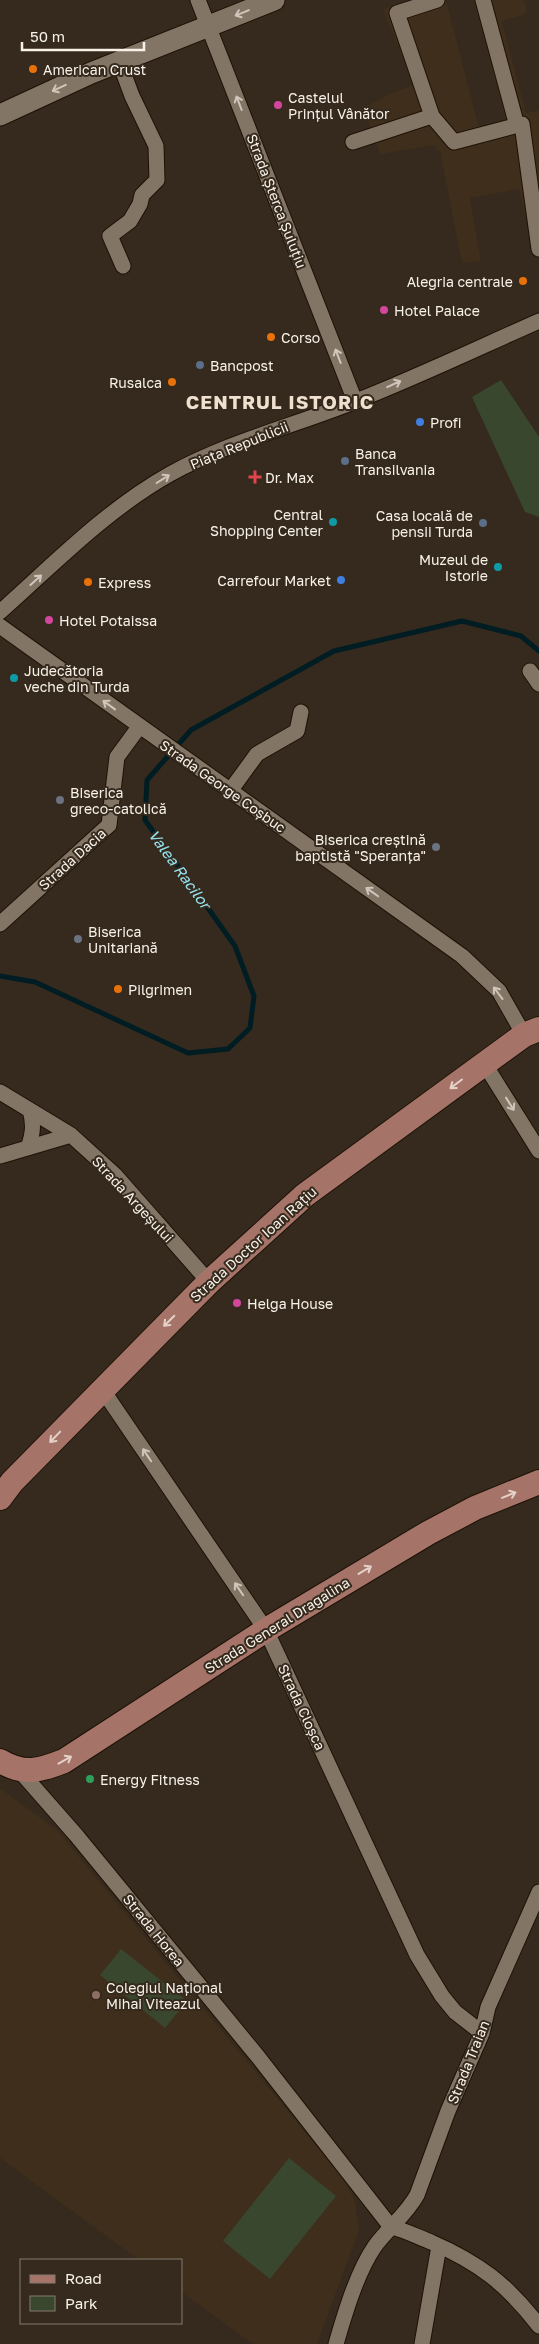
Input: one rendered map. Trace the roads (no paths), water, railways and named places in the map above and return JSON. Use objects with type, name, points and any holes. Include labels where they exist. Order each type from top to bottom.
[{"type":"main road","points":[[0,115],[120,61],[274,0]]},
{"type":"main road","name":"Strada Doctor Ioan Rațiu","points":[[0,1498],[12,1482],[209,1282],[305,1195],[484,1063],[531,1032]]},
{"type":"main road","name":"Strada General Dragalina","points":[[9,1766],[33,1771],[64,1761],[266,1630],[428,1533],[475,1508],[539,1482]]},
{"type":"street","name":"Strada Șterca Șuluțiu","points":[[198,0],[210,26],[355,401]]},
{"type":"street","points":[[438,0],[397,13],[432,116],[454,142],[522,124],[539,249]]},
{"type":"street","points":[[483,0],[517,126]]},
{"type":"street","points":[[120,61],[132,96],[156,146],[157,163],[157,180],[142,195],[140,204],[130,221],[110,236],[123,266]]},
{"type":"street","points":[[353,142],[432,116]]},
{"type":"street","name":"Piața Republicii","points":[[0,612],[115,509],[168,475],[206,456],[255,436],[355,401],[539,321]]},
{"type":"street","name":"Strada George Coșbuc","points":[[0,626],[144,731],[462,956],[499,991],[531,1032]]},
{"type":"street","points":[[530,671],[539,684]]},
{"type":"street","points":[[230,791],[257,754],[297,731],[301,712]]},
{"type":"street","name":"Strada Dacia","points":[[0,924],[109,825],[117,757],[144,731]]},
{"type":"street","points":[[484,1063],[539,1151]]},
{"type":"street","name":"Strada Argeșului","points":[[0,1092],[71,1135],[114,1175],[209,1282]]},
{"type":"street","points":[[28,1148],[32,1137],[33,1121],[30,1110]]},
{"type":"street","points":[[0,1156],[71,1135]]},
{"type":"street","name":"Strada Cloșca","points":[[102,1389],[266,1630],[417,1955],[442,1996],[455,2012],[482,2033]]},
{"type":"street","name":"Strada Horea","points":[[9,1766],[76,1835],[253,2051],[391,2227]]},
{"type":"street","name":"Strada Traian","points":[[336,2344],[344,2317],[374,2247],[410,2207],[417,2195],[448,2110],[482,2033],[488,2007],[539,1892]]},
{"type":"street","points":[[391,2227],[460,2255],[488,2272],[524,2306],[539,2326]]},
{"type":"street","points":[[422,2344],[439,2246]]},
{"type":"waterway","name":"Valea Racilor","points":[[0,976],[35,982],[188,1053],[228,1049],[250,1028],[254,996],[235,946],[145,820],[147,780],[191,730],[334,651],[462,621],[521,636],[539,651]]},
{"type":"place","name":"American Crust","points":[[33,69]]},
{"type":"place","name":"Castelul Prințul Vânător","points":[[278,105]]},
{"type":"place","name":"Alegria centrale","points":[[523,281]]},
{"type":"place","name":"Hotel Palace","points":[[384,310]]},
{"type":"place","name":"Corso","points":[[271,337]]},
{"type":"place","name":"Bancpost","points":[[200,365]]},
{"type":"place","name":"Rusalca","points":[[172,382]]},
{"type":"place","name":"Profi","points":[[420,422]]},
{"type":"place","name":"Banca Transilvania","points":[[345,461]]},
{"type":"place","name":"Dr. Max","points":[[255,477]]},
{"type":"place","name":"Central Shopping Center","points":[[333,522]]},
{"type":"place","name":"Casa locală de pensii Turda","points":[[483,523]]},
{"type":"place","name":"Muzeul de Istorie","points":[[498,567]]},
{"type":"place","name":"Carrefour Market","points":[[341,580]]},
{"type":"place","name":"Express","points":[[88,582]]},
{"type":"place","name":"Hotel Potaissa","points":[[49,620]]},
{"type":"place","name":"Judecătoria veche din Turda","points":[[14,678]]},
{"type":"place","name":"Biserica greco-catolică","points":[[60,800]]},
{"type":"place","name":"Biserica creștină baptistă \"Speranța\"","points":[[436,847]]},
{"type":"place","name":"Biserica Unitariană","points":[[78,939]]},
{"type":"place","name":"Pilgrimen","points":[[118,989]]},
{"type":"place","name":"Helga House","points":[[237,1303]]},
{"type":"place","name":"Energy Fitness","points":[[90,1779]]},
{"type":"place","name":"Colegiul Național Mihai Viteazul","points":[[96,1995]]},
{"type":"district","name":"CENTRUL ISTORIC","points":[[280,401]]}]
